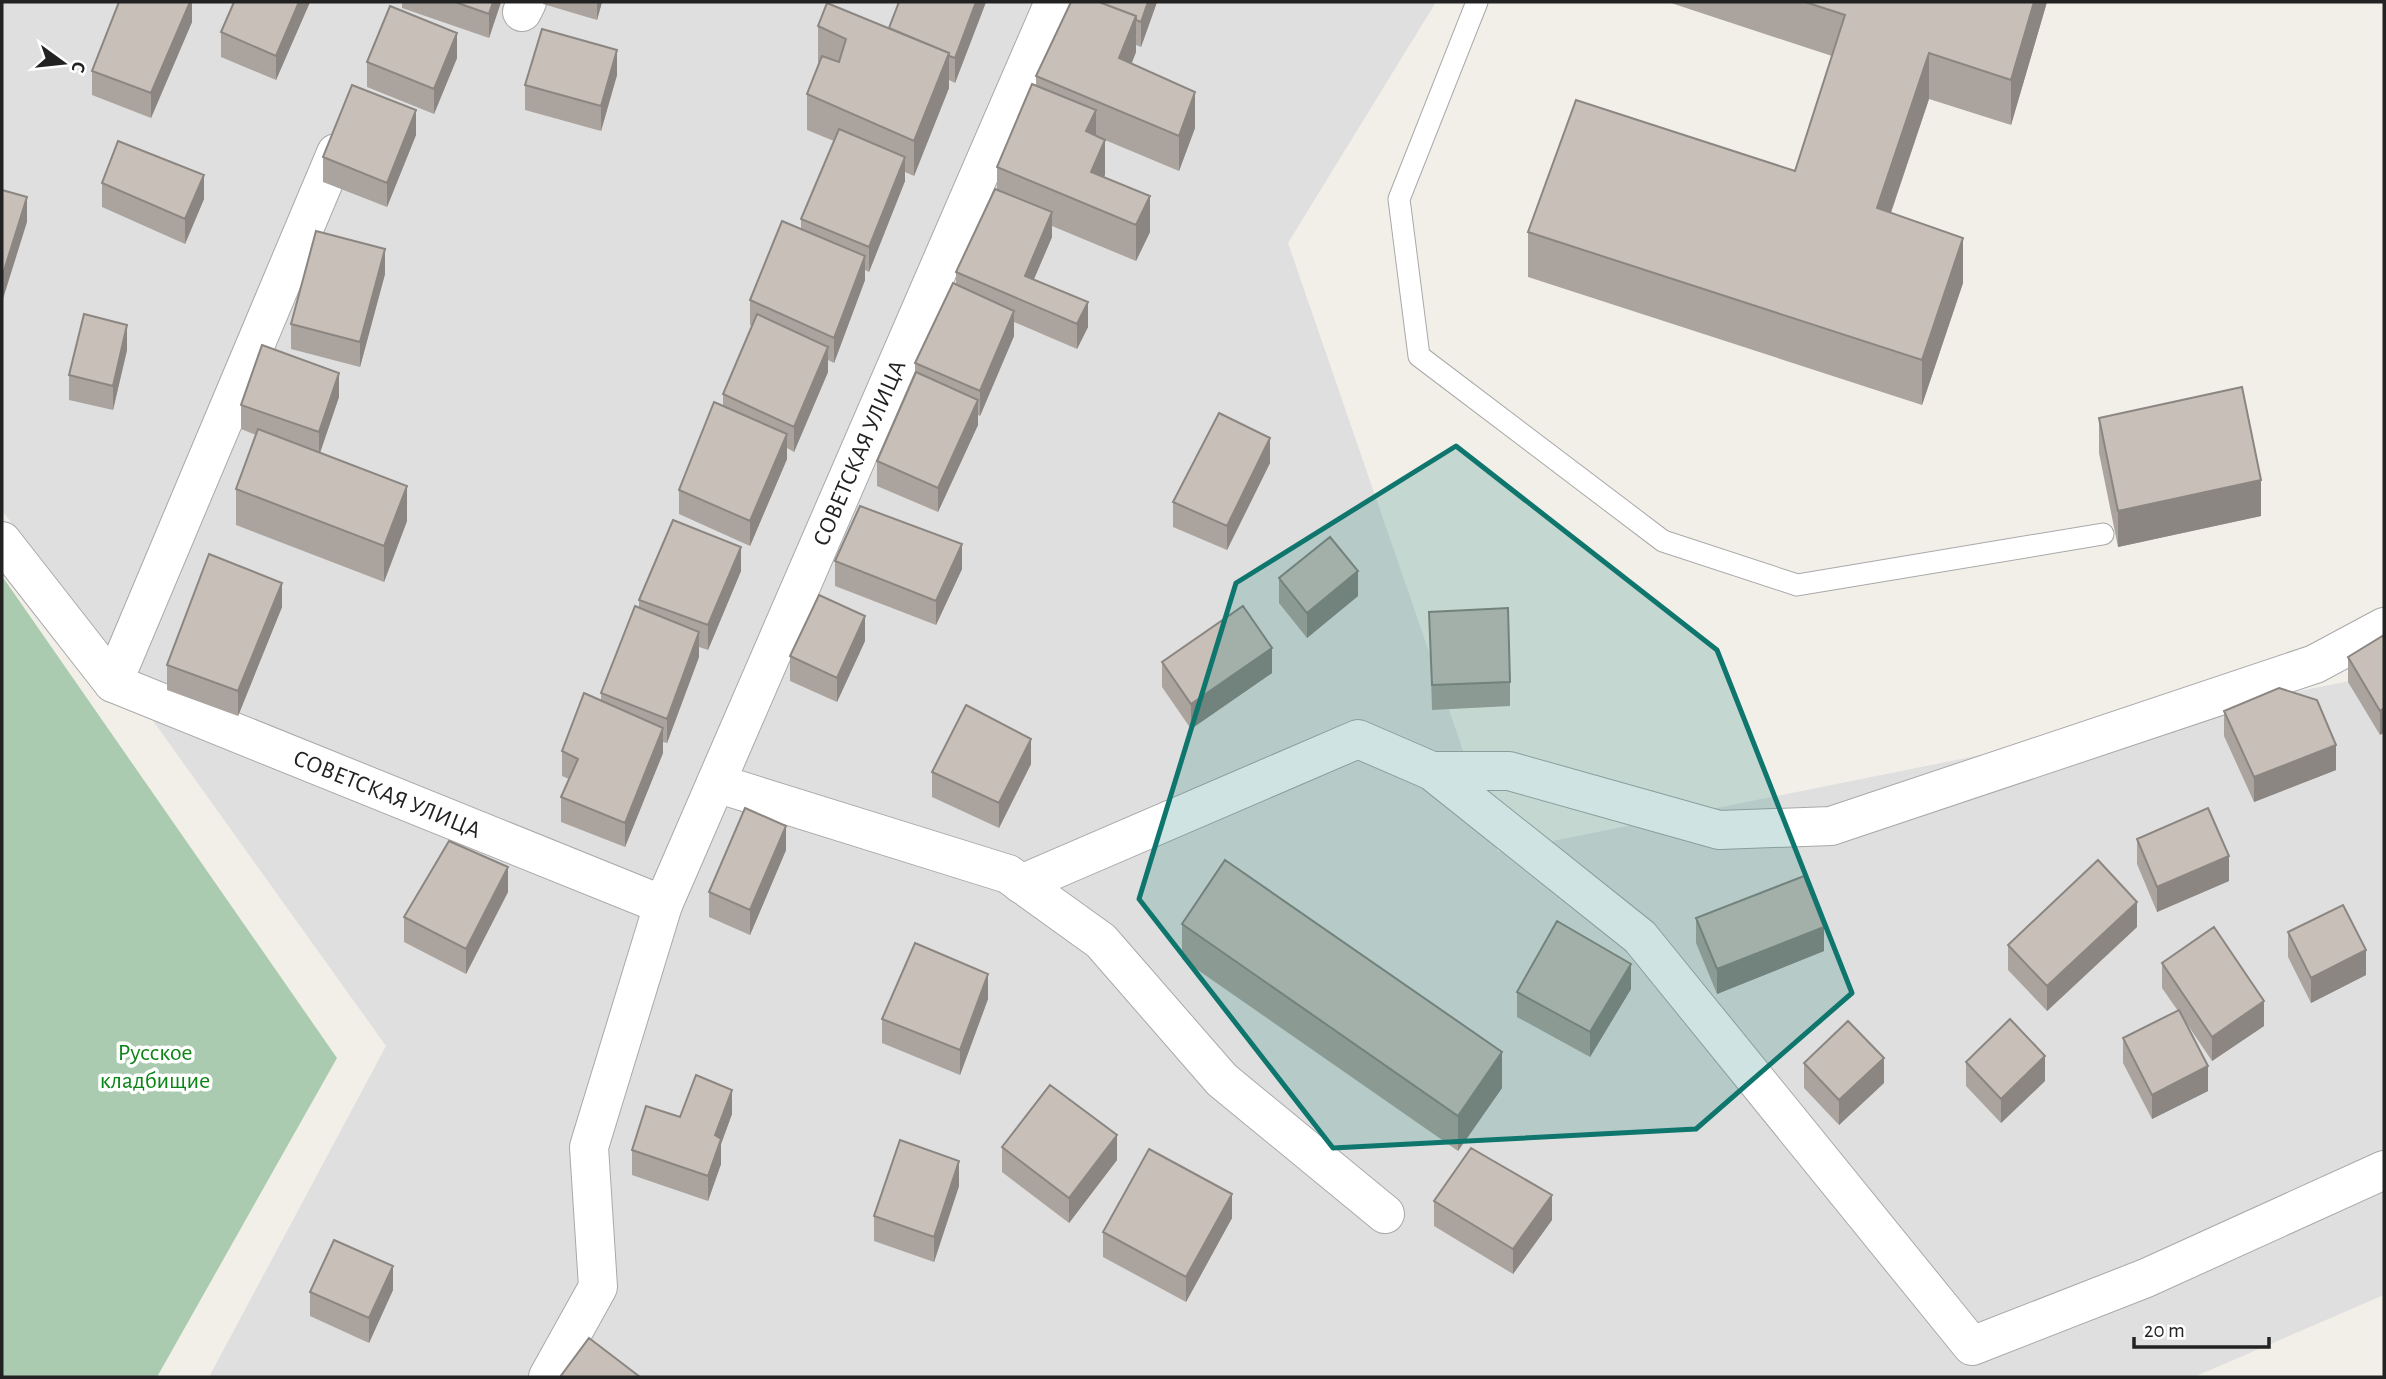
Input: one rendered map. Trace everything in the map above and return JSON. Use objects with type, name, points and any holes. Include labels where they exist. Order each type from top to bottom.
[{"type":"street","name":"СОВЕТСКАЯ УЛИЦА","points":[[548,1377],[598,1287],[589,1147],[663,905],[1054,2]]},
{"type":"street","points":[[2,541],[113,683],[336,153]]},
{"type":"street","points":[[1432,771],[1509,771],[1719,830],[1831,826],[2315,664],[2384,627]]},
{"type":"street","name":"СОВЕТСКАЯ УЛИЦА","points":[[113,683],[663,905]]},
{"type":"street","points":[[1021,884],[1358,739],[1432,771],[1640,937],[1972,1346],[2146,1278],[2384,1170]]},
{"type":"street","points":[[716,783],[1008,874],[1101,941],[1222,1080],[1385,1214]]},
{"type":"lane","points":[[1477,2],[1399,199],[1419,356],[1663,541],[1797,585],[2103,534]]},
{"type":"highlighted area","points":[[1456,446],[1717,650],[1852,993],[1696,1129],[1333,1148],[1139,899],[1236,583]]},
{"type":"shaded area","points":[[2,2],[1436,2],[1288,243],[1498,852],[2384,674],[2384,1295],[2194,1377],[209,1377],[386,1046],[2,510]]},
{"type":"green space","name":"Русское кладбищие","points":[[2,576],[337,1058],[157,1377],[2,1377]]},
{"type":"building","points":[[119,2],[190,2],[151,93],[92,71]]},
{"type":"building","points":[[234,2],[299,2],[276,56],[221,32]]},
{"type":"building","points":[[455,2],[493,2],[489,14]]},
{"type":"building","points":[[899,2],[976,2],[955,58],[889,28]]},
{"type":"building","points":[[1071,2],[1099,2],[1136,16],[1119,58],[1195,92],[1179,136],[1036,76]]},
{"type":"building","points":[[1099,2],[1148,2],[1141,22],[1136,20],[1136,16]]},
{"type":"building","points":[[1805,2],[2034,2],[2011,80],[1929,53],[1877,208],[1963,238],[1922,360],[1528,232],[1576,100],[1795,171],[1845,15]]},
{"type":"building","points":[[827,3],[949,53],[914,141],[807,94],[822,56],[839,62],[846,39],[818,26]]},
{"type":"building","points":[[390,6],[457,33],[434,89],[367,62]]},
{"type":"building","points":[[542,29],[617,50],[601,106],[525,85]]},
{"type":"building","points":[[1032,84],[1096,110],[1086,131],[1105,140],[1091,172],[1150,196],[1136,225],[997,167]]},
{"type":"building","points":[[352,85],[416,110],[387,183],[323,157]]},
{"type":"building","points":[[839,129],[905,157],[869,247],[801,219]]},
{"type":"building","points":[[118,141],[204,175],[185,219],[102,183]]},
{"type":"building","points":[[995,189],[1052,212],[1025,276],[1088,302],[1077,324],[956,272]]},
{"type":"building","points":[[2,190],[27,197],[2,277]]},
{"type":"building","points":[[782,221],[865,256],[834,338],[750,300]]},
{"type":"building","points":[[316,231],[385,249],[360,342],[291,324]]},
{"type":"building","points":[[953,283],[1014,311],[980,391],[915,363]]},
{"type":"building","points":[[84,314],[127,325],[113,386],[69,375]]},
{"type":"building","points":[[757,314],[828,347],[794,427],[723,394]]},
{"type":"building","points":[[262,345],[339,373],[319,432],[241,405]]},
{"type":"building","points":[[916,372],[978,400],[938,488],[877,461]]},
{"type":"building","points":[[2242,387],[2261,480],[2118,511],[2099,418]]},
{"type":"building","points":[[714,402],[787,434],[750,521],[679,490]]},
{"type":"building","points":[[1219,413],[1270,438],[1227,526],[1173,502]]},
{"type":"building","points":[[258,429],[407,486],[384,546],[236,489]]},
{"type":"building","points":[[860,506],[962,544],[936,601],[835,561]]},
{"type":"building","points":[[673,520],[741,547],[708,625],[639,600]]},
{"type":"building","points":[[1330,537],[1358,571],[1307,613],[1279,578]]},
{"type":"building","points":[[209,554],[282,583],[238,691],[167,665]]},
{"type":"building","points":[[819,595],[865,616],[837,678],[790,656]]},
{"type":"building","points":[[635,606],[699,632],[667,719],[601,693]]},
{"type":"building","points":[[1243,606],[1272,648],[1191,704],[1162,662]]},
{"type":"building","points":[[1508,608],[1510,682],[1432,685],[1429,612]]},
{"type":"building","points":[[2384,635],[2384,708],[2380,711],[2348,657]]},
{"type":"building","points":[[2279,688],[2317,700],[2336,745],[2254,777],[2224,711]]},
{"type":"building","points":[[584,693],[663,728],[625,823],[561,797],[578,759],[562,751]]},
{"type":"building","points":[[966,705],[1031,739],[999,803],[932,772]]},
{"type":"building","points":[[745,808],[786,826],[750,910],[709,892]]},
{"type":"building","points":[[2208,808],[2229,856],[2157,887],[2137,839]]},
{"type":"building","points":[[449,841],[508,867],[466,949],[404,917]]},
{"type":"building","points":[[1225,860],[1502,1052],[1458,1116],[1182,924]]},
{"type":"building","points":[[2098,860],[2137,902],[2047,986],[2008,945]]},
{"type":"building","points":[[1804,876],[1824,927],[1717,969],[1696,918]]},
{"type":"building","points":[[2343,905],[2366,950],[2311,978],[2288,932]]},
{"type":"building","points":[[1557,921],[1631,964],[1590,1032],[1517,992]]},
{"type":"building","points":[[2214,927],[2264,1001],[2212,1037],[2162,963]]},
{"type":"building","points":[[915,943],[988,974],[960,1050],[882,1019]]},
{"type":"building","points":[[2179,1010],[2208,1066],[2152,1095],[2123,1038]]},
{"type":"building","points":[[2010,1019],[2045,1056],[2001,1099],[1966,1062]]},
{"type":"building","points":[[1848,1021],[1884,1058],[1839,1100],[1804,1063]]},
{"type":"building","points":[[696,1075],[732,1090],[715,1135],[721,1139],[708,1176],[632,1150],[646,1106],[680,1117]]},
{"type":"building","points":[[1050,1085],[1117,1135],[1069,1198],[1002,1147]]},
{"type":"building","points":[[900,1140],[959,1161],[934,1237],[874,1216]]},
{"type":"building","points":[[1471,1148],[1552,1195],[1513,1249],[1434,1201]]},
{"type":"building","points":[[1149,1149],[1232,1194],[1186,1277],[1103,1232]]},
{"type":"building","points":[[334,1240],[393,1266],[369,1318],[310,1292]]},
{"type":"building","points":[[589,1338],[640,1377],[560,1377]]}]
